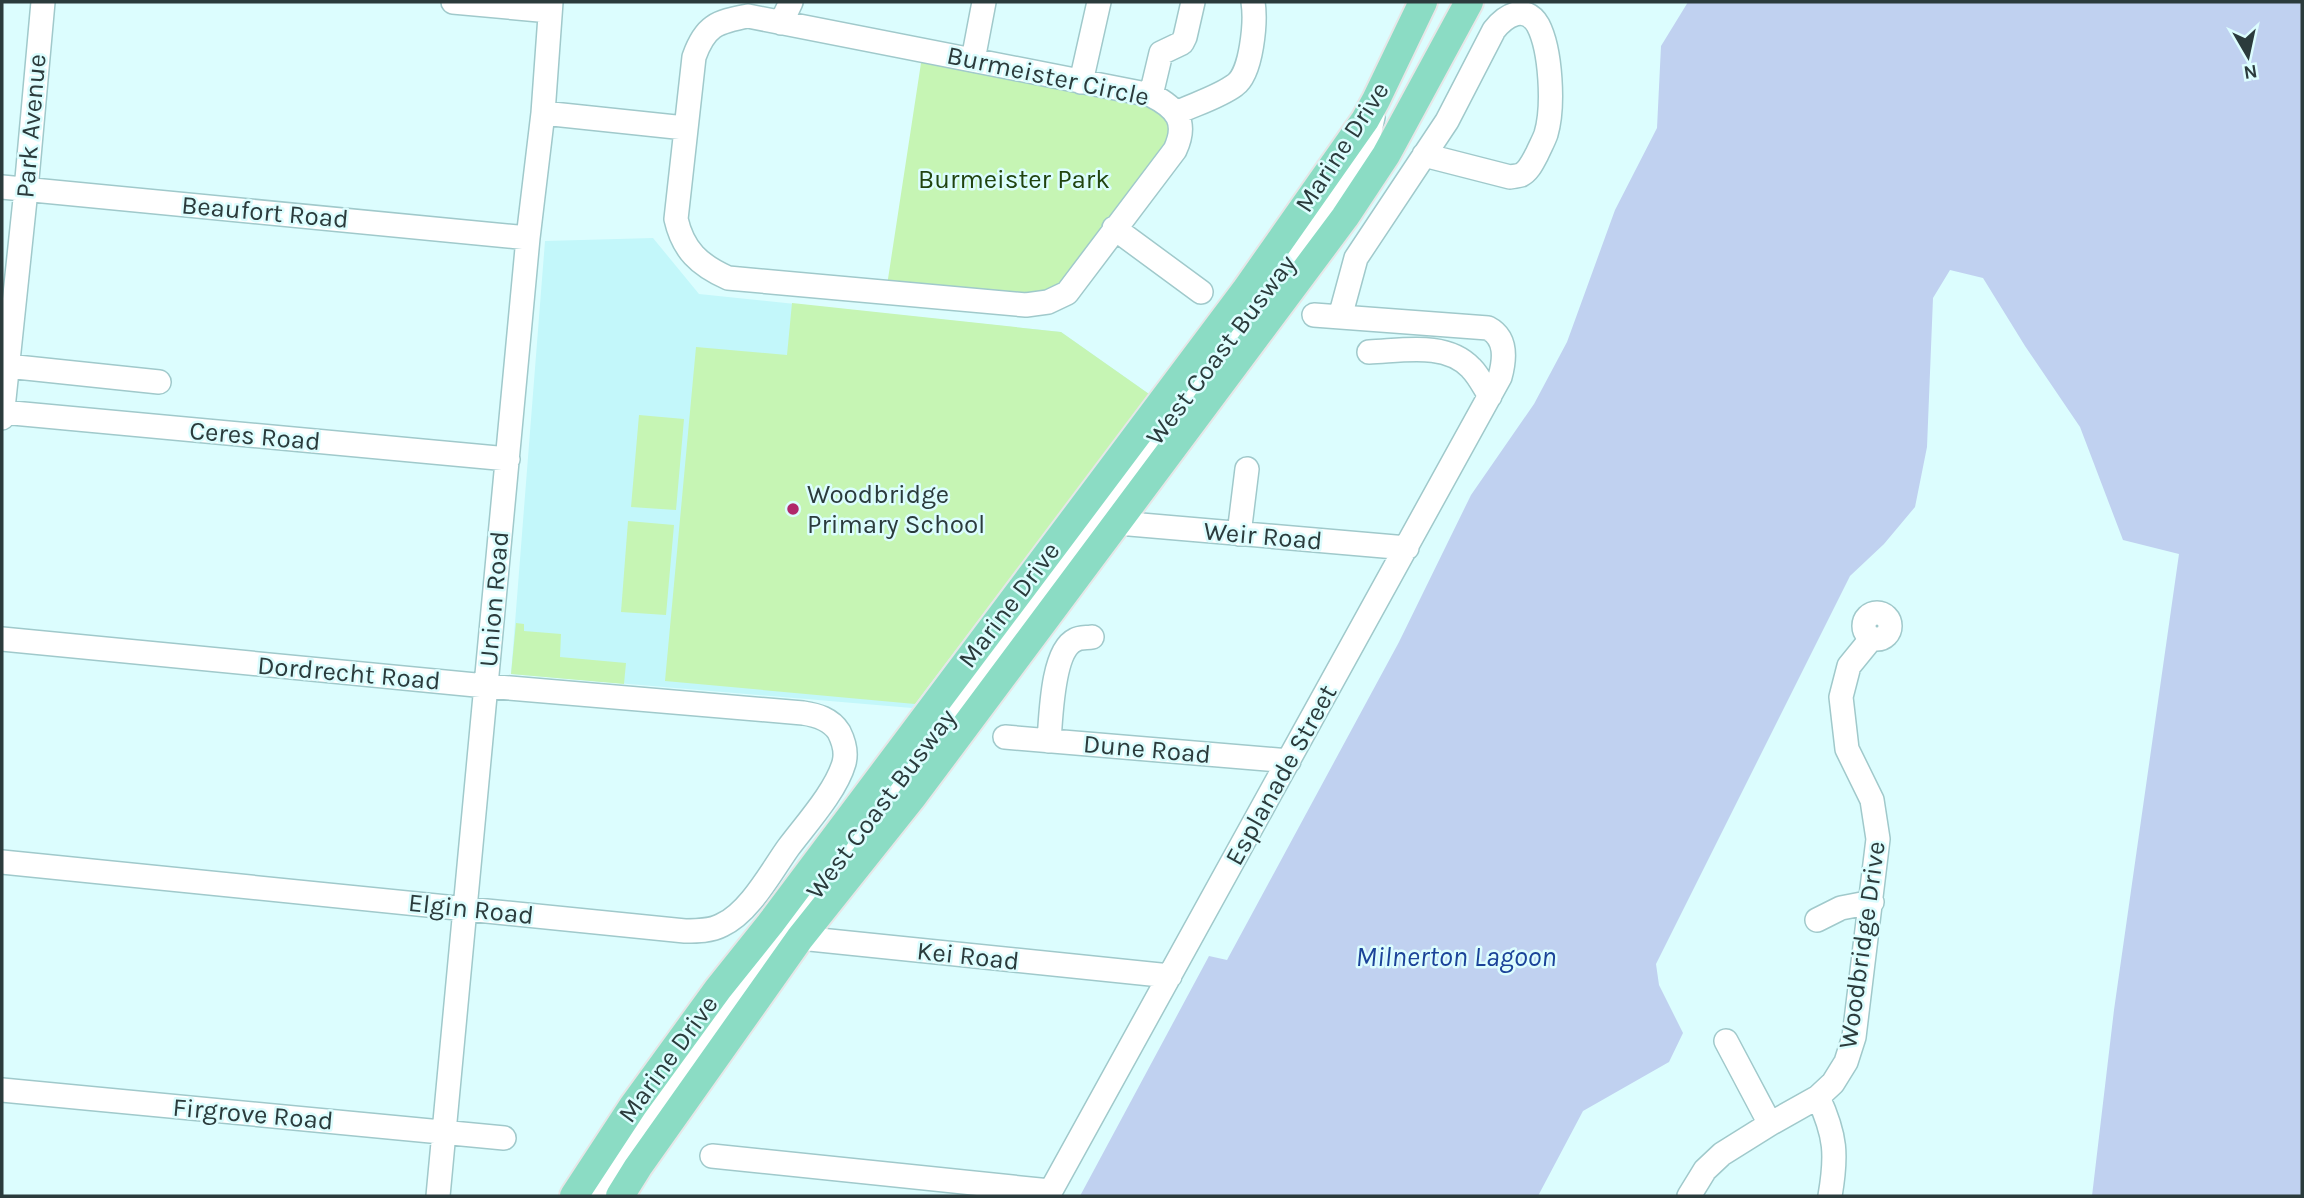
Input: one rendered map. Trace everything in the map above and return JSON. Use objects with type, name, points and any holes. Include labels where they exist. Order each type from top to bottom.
[{"type":"main road","name":"Marine Drive","points":[[620,1196],[785,932],[1365,120],[1423,2]]},
{"type":"main road","name":"Marine Drive","points":[[574,1196],[633,1106],[718,989],[785,932],[914,795],[1118,523],[1317,257],[1363,191],[1386,155],[1469,2]]},
{"type":"street","name":"Park Avenue","points":[[2,418],[43,2]]},
{"type":"street","points":[[453,2],[551,6]]},
{"type":"street","points":[[781,23],[790,2]]},
{"type":"street","points":[[974,60],[984,2]]},
{"type":"street","points":[[1075,80],[1083,2]]},
{"type":"street","points":[[1075,80],[1099,2]]},
{"type":"street","points":[[1152,95],[1161,53],[1182,43],[1193,2]]},
{"type":"street","points":[[1176,113],[1230,88],[1241,79],[1255,28],[1253,2]]},
{"type":"street","name":"Union Road","points":[[438,1196],[551,6]]},
{"type":"street","points":[[1314,315],[1340,317],[1356,258],[1424,155],[1447,121],[1494,30],[1503,19],[1512,14],[1523,14],[1533,19],[1545,47],[1550,89],[1546,134],[1531,166],[1522,175],[1510,177],[1424,155]]},
{"type":"street","name":"Burmeister Circle","points":[[748,16],[781,23],[1152,95],[1176,113],[1181,131],[1175,150],[1067,293],[1048,302],[1026,305],[728,278],[707,269],[693,255],[680,237],[676,219],[694,57],[701,38],[711,27],[725,20],[748,16]]},
{"type":"street","points":[[542,114],[685,128]]},
{"type":"street","name":"Beaufort Road","points":[[2,187],[528,237]]},
{"type":"street","points":[[1114,228],[1201,292]]},
{"type":"street","name":"Esplanade Street","points":[[1049,1194],[1500,377],[1503,364],[1501,338],[1495,332],[1479,326],[1340,317]]},
{"type":"street","points":[[1369,352],[1423,349],[1449,354],[1474,370],[1490,396]]},
{"type":"street","points":[[7,366],[159,382]]},
{"type":"street","name":"Ceres Road","points":[[2,412],[508,459]]},
{"type":"street","points":[[1240,534],[1247,469]]},
{"type":"street","name":"Weir Road","points":[[1118,523],[1407,548]]},
{"type":"street","points":[[1049,741],[1054,683],[1060,662],[1072,641],[1092,638]]},
{"type":"street","name":"Dordrecht Road","points":[[2,639],[815,715],[835,726],[846,749]]},
{"type":"street","name":"Woodbridge Drive","points":[[1689,1196],[1705,1170],[1722,1154],[1818,1097],[1833,1083],[1846,1062],[1854,1037],[1878,839],[1877,818],[1872,800],[1847,749],[1842,711],[1843,684],[1849,666],[1871,639]]},
{"type":"street","name":"Dune Road","points":[[1005,737],[1289,761]]},
{"type":"street","name":"Elgin Road","points":[[2,862],[685,931],[703,930],[722,926],[740,913],[828,794],[844,763],[846,749]]},
{"type":"street","points":[[1817,920],[1841,908],[1872,902]]},
{"type":"street","points":[[594,1196],[638,1124],[785,932]]},
{"type":"street","name":"Kei Road","points":[[785,932],[1170,976]]},
{"type":"street","points":[[1726,1041],[1770,1124]]},
{"type":"street","name":"Firgrove Road","points":[[2,1090],[504,1138]]},
{"type":"street","points":[[1818,1097],[1827,1116],[1833,1140],[1835,1164],[1830,1196]]},
{"type":"street","points":[[712,1156],[1049,1194]]},
{"type":"shaded area","name":"Woodbridge Primary School","points":[[653,238],[699,294],[1061,332],[1149,394],[912,708],[511,674],[545,241]]},
{"type":"green space","name":"Burmeister Park","points":[[923,50],[1151,95],[1181,131],[1048,302],[886,292]]},
{"type":"green space","name":"Woodbridge Primary School","points":[[792,303],[1061,332],[1149,394],[915,704],[665,681],[696,347],[787,355]]},
{"type":"green space","points":[[639,415],[684,419],[676,510],[631,507]]},
{"type":"green space","points":[[628,521],[674,525],[666,615],[621,612]]},
{"type":"green space","points":[[516,623],[524,624],[524,631],[561,634],[560,657],[626,663],[624,684],[511,674]]},
{"type":"water","name":"Milnerton Lagoon","points":[[1688,2],[2302,2],[2302,1196],[2092,1196],[2114,1010],[2179,554],[2123,540],[2080,427],[1983,278],[1950,270],[1933,298],[1927,447],[1915,507],[1884,544],[1850,576],[1656,964],[1659,985],[1683,1033],[1669,1062],[1583,1111],[1538,1196],[1080,1196],[1209,956],[1227,960],[1399,642],[1471,495],[1534,404],[1567,342],[1615,210],[1657,128],[1661,46]]},
{"type":"place","name":"Woodbridge Primary School","points":[[793,509]]}]
